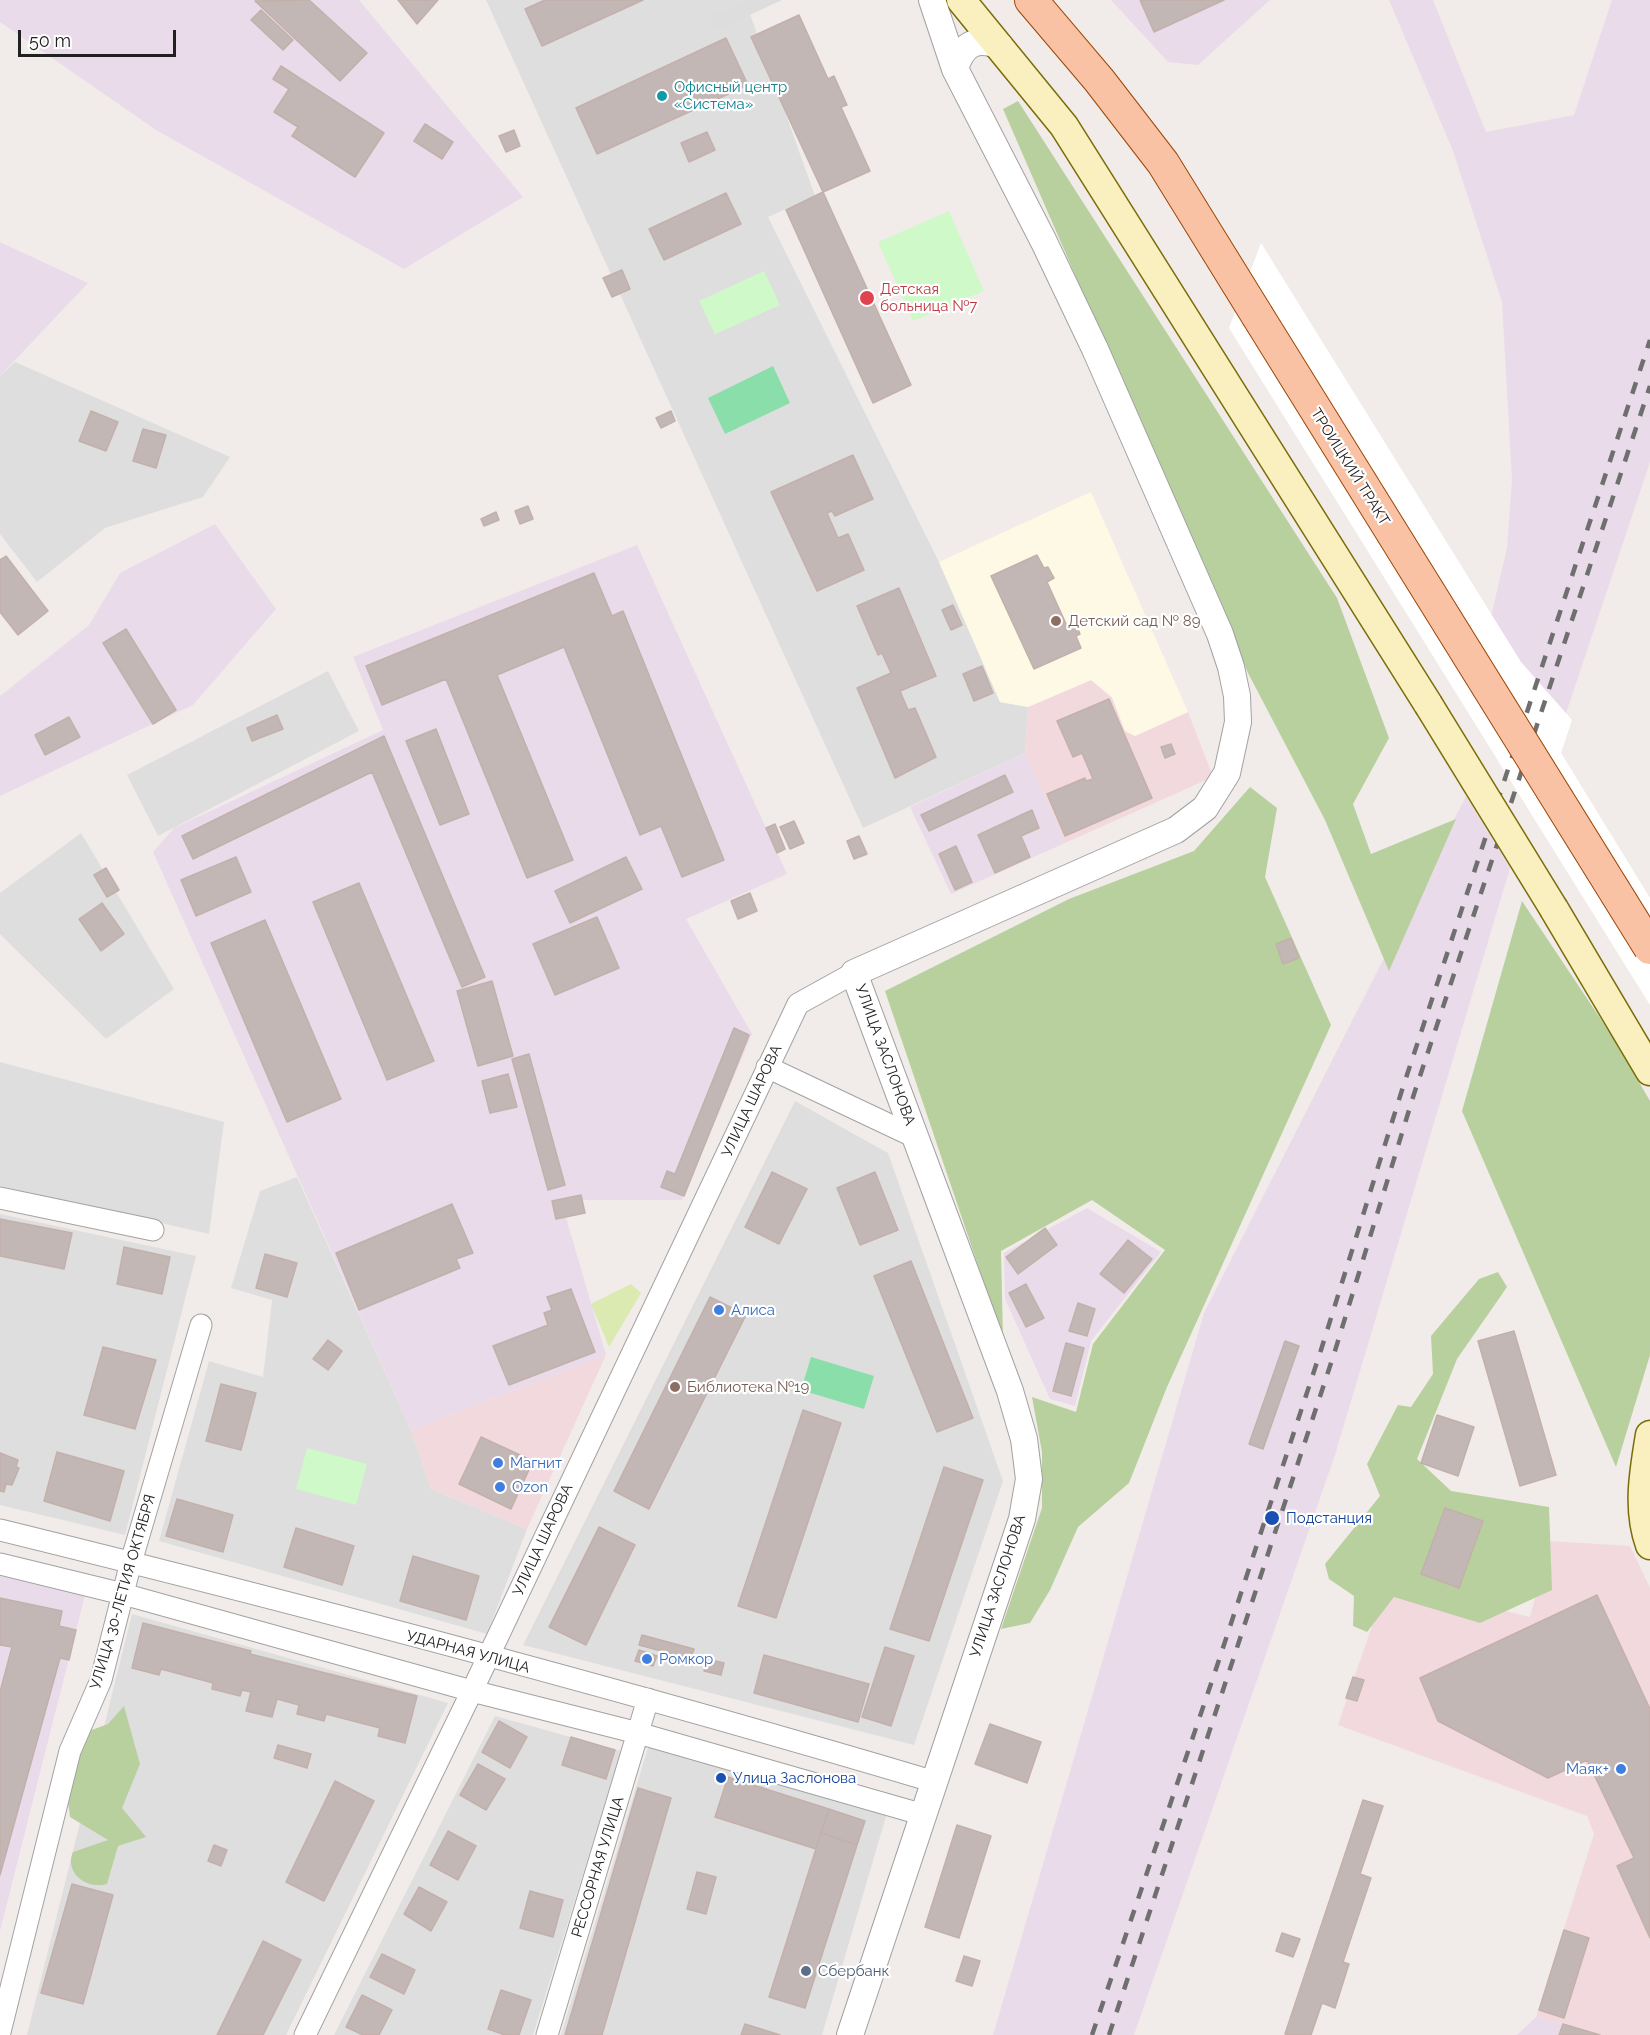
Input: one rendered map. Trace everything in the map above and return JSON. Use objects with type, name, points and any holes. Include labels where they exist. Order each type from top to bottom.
[{"type":"main road","points":[[961,0],[1064,126],[1428,704],[1650,1071]]},
{"type":"main road","name":"ТРОИЦКИЙ ТРАКТ","points":[[1031,0],[1099,80],[1163,163],[1650,948]]},
{"type":"main road","points":[[1650,1435],[1642,1497],[1643,1525],[1650,1545]]},
{"type":"street","points":[[854,973],[1176,830],[1205,808],[1223,783],[1233,754],[1238,722],[1237,696],[1220,634],[1095,349],[955,69],[932,0]]},
{"type":"street","points":[[955,69],[960,53],[974,42],[989,41],[1000,46]]},
{"type":"street","name":"УЛИЦА ШАРОВА","points":[[305,2035],[488,1658],[798,1004],[854,973]]},
{"type":"street","name":"УЛИЦА ЗАСЛОНОВА","points":[[849,2035],[1022,1519],[1029,1479],[1024,1439],[1010,1391],[854,973]]},
{"type":"street","name":"УЛИЦА ЗАСЛОНОВА","points":[[767,1067],[915,1137]]},
{"type":"street","points":[[0,1198],[153,1230]]},
{"type":"street","name":"УЛИЦА 30-ЛЕТИЯ ОКТЯБРЯ","points":[[0,2032],[70,1751],[101,1680],[131,1562],[201,1325]]},
{"type":"street","name":"УДАРНАЯ УЛИЦА","points":[[0,1530],[131,1562],[488,1658],[648,1698],[935,1782]]},
{"type":"street","points":[[0,1564],[123,1594],[472,1691],[638,1733],[924,1815]]},
{"type":"street","name":"РЕССОРНАЯ УЛИЦА","points":[[547,2035],[648,1698]]},
{"type":"shaded area","points":[[0,0],[359,0],[523,197],[404,269],[156,130],[0,22]]},
{"type":"shaded area","points":[[486,0],[745,0],[815,196],[768,217],[939,562],[1000,702],[1028,707],[1025,753],[863,828]]},
{"type":"shaded area","points":[[746,0],[782,0],[715,31],[709,17]]},
{"type":"shaded area","points":[[1111,0],[1270,0],[1198,65],[1168,62]]},
{"type":"shaded area","points":[[1389,0],[1433,0],[1486,132],[1574,115],[1612,0],[1650,0],[1650,462],[1533,812],[1488,629],[1507,548],[1512,480],[1502,302],[1453,151]]},
{"type":"shaded area","points":[[0,242],[88,283],[0,376]]},
{"type":"shaded area","points":[[15,362],[230,457],[203,497],[105,528],[37,582],[0,534],[0,376]]},
{"type":"shaded area","name":"Детский сад № 89","points":[[1091,492],[1188,712],[1135,736],[1125,731],[1112,697],[1091,680],[1028,707],[1000,702],[939,562]]},
{"type":"shaded area","points":[[215,524],[276,609],[193,705],[0,796],[0,696],[89,625],[120,573]]},
{"type":"shaded area","points":[[637,545],[787,874],[686,919],[752,1034],[682,1200],[561,1200],[606,1355],[411,1430],[153,852],[174,828],[383,730],[353,657]]},
{"type":"shaded area","points":[[328,671],[359,731],[158,836],[127,775]]},
{"type":"shaded area","points":[[1091,680],[1112,698],[1125,731],[1135,736],[1188,712],[1213,777],[1065,843],[1025,753],[1028,707]]},
{"type":"shaded area","points":[[1025,753],[1065,843],[951,894],[910,807]]},
{"type":"shaded area","points":[[1466,796],[1510,868],[1335,1455],[1134,2035],[993,2035],[1204,1313]]},
{"type":"shaded area","points":[[81,833],[174,989],[106,1039],[0,934],[0,893]]},
{"type":"shaded area","points":[[0,1062],[224,1122],[209,1234],[0,1186]]},
{"type":"shaded area","points":[[795,1101],[888,1153],[1003,1481],[914,1745],[523,1645]]},
{"type":"shaded area","points":[[297,1177],[411,1430],[431,1489],[527,1529],[487,1634],[159,1541],[209,1361],[263,1377],[272,1300],[231,1288],[260,1191]]},
{"type":"shaded area","points":[[1087,1208],[1161,1252],[1091,1341],[1075,1406],[1050,1399],[1005,1299],[1004,1253]]},
{"type":"shaded area","points":[[0,1214],[196,1256],[125,1535],[0,1505]]},
{"type":"shaded area","points":[[606,1355],[527,1529],[431,1489],[411,1430]]},
{"type":"shaded area","points":[[1550,1541],[1630,1546],[1650,1588],[1650,2035],[1600,2035],[1536,2017],[1594,1834],[1587,1816],[1338,1725],[1387,1582],[1530,1617]]},
{"type":"shaded area","points":[[0,1575],[85,1595],[0,1931]]},
{"type":"shaded area","points":[[132,1614],[448,1703],[286,2035],[27,2035]]},
{"type":"shaded area","points":[[495,1716],[621,1751],[533,2035],[334,2035]]},
{"type":"shaded area","points":[[650,1741],[887,1813],[822,2035],[561,2035]]},
{"type":"shaded area","points":[[1536,2017],[1600,2035],[1517,2035]]},
{"type":"green space","points":[[1018,101],[1337,598],[1389,738],[1353,804],[1371,854],[1456,819],[1389,971],[1325,820],[1248,673],[1003,109]]},
{"type":"green space","points":[[949,211],[984,291],[913,321],[878,242]]},
{"type":"green space","points":[[764,271],[780,305],[715,334],[699,301]]},
{"type":"green space","points":[[773,366],[790,403],[725,434],[708,398]]},
{"type":"green space","points":[[1250,787],[1277,808],[1265,877],[1331,1025],[1167,1387],[1129,1483],[1078,1527],[1050,1590],[1030,1623],[1001,1629],[1042,1508],[1042,1452],[1032,1397],[1076,1412],[1093,1344],[1165,1250],[1092,1200],[1001,1251],[1003,1339],[885,991],[1069,899],[1194,851]]},
{"type":"green space","points":[[1522,901],[1614,1039],[1650,1101],[1650,1355],[1616,1467],[1462,1111]]},
{"type":"green space","points":[[1498,1272],[1507,1287],[1457,1359],[1417,1459],[1451,1491],[1549,1507],[1552,1590],[1480,1623],[1394,1597],[1367,1632],[1353,1626],[1354,1596],[1329,1579],[1325,1564],[1380,1496],[1367,1464],[1398,1405],[1411,1407],[1433,1374],[1431,1336],[1479,1279]]},
{"type":"green space","points":[[631,1284],[641,1293],[609,1347],[591,1304]]},
{"type":"green space","points":[[811,1357],[874,1376],[864,1409],[801,1390]]},
{"type":"green space","points":[[307,1448],[367,1464],[356,1505],[296,1489]]},
{"type":"green space","points":[[124,1706],[140,1764],[122,1808],[146,1837],[118,1846],[107,1884],[92,1884],[85,1882],[75,1873],[71,1860],[73,1852],[108,1840],[70,1817],[67,1794],[81,1734],[108,1724]]},
{"type":"pier","points":[[1261,243],[1521,662],[1572,720],[1561,753],[1650,898],[1650,1005],[1229,328]]},
{"type":"building","points":[[309,0],[367,53],[340,81],[255,1]]},
{"type":"building","points":[[398,0],[438,0],[417,24]]},
{"type":"building","points":[[545,0],[643,0],[542,46],[525,9]]},
{"type":"building","points":[[1140,0],[1224,0],[1154,32]]},
{"type":"building","points":[[261,10],[293,40],[283,50],[251,20]]},
{"type":"building","points":[[799,15],[828,79],[834,76],[847,105],[841,107],[870,171],[823,192],[751,37]]},
{"type":"building","name":"Офисный центр «Система»","points":[[726,38],[748,85],[597,154],[576,108]]},
{"type":"building","points":[[281,66],[384,133],[355,177],[292,136],[298,127],[274,112],[289,89],[273,79]]},
{"type":"building","points":[[425,124],[453,142],[442,159],[414,141]]},
{"type":"building","points":[[514,130],[520,146],[506,152],[499,136]]},
{"type":"building","points":[[707,132],[715,150],[689,162],[681,143]]},
{"type":"building","points":[[823,192],[911,385],[873,403],[786,210]]},
{"type":"building","points":[[726,193],[741,224],[664,260],[649,229]]},
{"type":"building","points":[[622,270],[630,289],[612,297],[603,278]]},
{"type":"building","points":[[91,411],[118,422],[106,451],[79,441]]},
{"type":"building","points":[[671,411],[675,421],[661,428],[656,418]]},
{"type":"building","points":[[143,429],[166,435],[156,468],[133,461]]},
{"type":"building","points":[[853,455],[873,499],[835,516],[832,511],[827,513],[838,538],[848,534],[864,570],[817,591],[771,492]]},
{"type":"building","points":[[528,506],[533,519],[520,524],[515,511]]},
{"type":"building","points":[[496,512],[499,520],[484,526],[481,519]]},
{"type":"building","points":[[1037,555],[1044,568],[1048,567],[1054,578],[1047,582],[1067,626],[1075,622],[1080,634],[1076,636],[1081,648],[1034,669],[991,576]]},
{"type":"building","points":[[6,556],[48,611],[18,635],[0,612],[0,560]]},
{"type":"building","points":[[594,573],[612,616],[623,611],[724,860],[682,877],[661,826],[640,835],[564,647],[497,675],[573,860],[527,878],[446,679],[382,705],[366,666]]},
{"type":"building","points":[[899,588],[936,676],[900,691],[908,710],[915,708],[936,757],[895,778],[857,688],[891,673],[882,653],[878,655],[857,606]]},
{"type":"building","points":[[953,605],[962,625],[951,630],[942,610]]},
{"type":"building","points":[[126,629],[176,710],[153,724],[103,643]]},
{"type":"building","points":[[982,666],[993,693],[974,701],[963,674]]},
{"type":"building","points":[[1109,699],[1152,798],[1065,836],[1047,794],[1085,778],[1086,781],[1093,779],[1082,753],[1073,757],[1057,721]]},
{"type":"building","points":[[277,715],[283,729],[252,741],[247,728]]},
{"type":"building","points":[[69,717],[80,737],[45,755],[35,735]]},
{"type":"building","points":[[436,729],[469,814],[440,825],[406,741]]},
{"type":"building","points":[[384,736],[485,977],[462,987],[372,772],[193,859],[182,836]]},
{"type":"building","points":[[1171,744],[1175,754],[1165,758],[1161,747]]},
{"type":"building","points":[[1005,775],[1013,792],[929,831],[921,815]]},
{"type":"building","points":[[1032,810],[1039,828],[1021,836],[1030,857],[995,873],[978,835]]},
{"type":"building","points":[[794,821],[804,843],[790,849],[780,827]]},
{"type":"building","points":[[775,824],[785,849],[777,853],[766,828]]},
{"type":"building","points":[[859,836],[867,854],[854,859],[847,841]]},
{"type":"building","points":[[956,846],[972,882],[955,890],[939,854]]},
{"type":"building","points":[[236,857],[251,892],[196,916],[181,880]]},
{"type":"building","points":[[626,857],[642,889],[570,923],[555,891]]},
{"type":"building","points":[[106,868],[119,890],[107,897],[94,875]]},
{"type":"building","points":[[359,883],[434,1061],[387,1080],[313,902]]},
{"type":"building","points":[[750,893],[757,911],[738,919],[731,901]]},
{"type":"building","points":[[102,903],[124,934],[101,951],[79,919]]},
{"type":"building","points":[[597,917],[619,968],[555,995],[533,944]]},
{"type":"building","points":[[265,920],[341,1099],[287,1122],[211,943]]},
{"type":"building","points":[[1291,938],[1299,958],[1283,964],[1276,944]]},
{"type":"building","points":[[492,981],[513,1056],[478,1066],[457,991]]},
{"type":"building","points":[[734,1028],[749,1035],[684,1196],[661,1187],[667,1171],[675,1174]]},
{"type":"building","points":[[529,1054],[565,1185],[548,1190],[512,1059]]},
{"type":"building","points":[[508,1074],[517,1107],[490,1113],[482,1081]]},
{"type":"building","points":[[772,1172],[807,1189],[779,1244],[745,1227]]},
{"type":"building","points":[[875,1172],[898,1230],[860,1245],[837,1188]]},
{"type":"building","points":[[581,1195],[585,1213],[556,1219],[552,1201]]},
{"type":"building","points":[[452,1204],[473,1253],[456,1259],[460,1268],[359,1310],[336,1253]]},
{"type":"building","points":[[0,1219],[72,1233],[64,1269],[0,1256]]},
{"type":"building","points":[[1045,1228],[1057,1245],[1018,1274],[1006,1257]]},
{"type":"building","points":[[1128,1240],[1152,1259],[1124,1293],[1100,1274]]},
{"type":"building","points":[[124,1247],[170,1257],[162,1294],[117,1284]]},
{"type":"building","points":[[265,1254],[297,1263],[287,1297],[256,1288]]},
{"type":"building","points":[[911,1261],[973,1418],[937,1432],[874,1276]]},
{"type":"building","points":[[1026,1284],[1044,1318],[1026,1327],[1009,1293]]},
{"type":"building","points":[[571,1289],[595,1352],[509,1385],[493,1346],[548,1325],[544,1313],[552,1310],[547,1297]]},
{"type":"building","points":[[710,1297],[746,1315],[649,1509],[614,1491]]},
{"type":"building","points":[[1078,1303],[1095,1309],[1087,1336],[1069,1331]]},
{"type":"building","points":[[1514,1331],[1556,1475],[1520,1486],[1478,1341]]},
{"type":"building","points":[[328,1340],[342,1351],[328,1370],[313,1359]]},
{"type":"building","points":[[1285,1341],[1299,1346],[1263,1449],[1249,1444]]},
{"type":"building","points":[[1066,1343],[1084,1348],[1071,1396],[1053,1391]]},
{"type":"building","points":[[103,1347],[156,1360],[135,1429],[84,1415]]},
{"type":"building","points":[[221,1384],[256,1393],[241,1450],[206,1441]]},
{"type":"building","points":[[803,1410],[841,1423],[776,1618],[738,1606]]},
{"type":"building","points":[[1437,1415],[1474,1427],[1458,1476],[1421,1463]]},
{"type":"building","points":[[481,1437],[533,1461],[511,1509],[459,1484]]},
{"type":"building","points":[[57,1452],[124,1471],[110,1521],[44,1501]]},
{"type":"building","points":[[0,1453],[18,1460],[16,1467],[19,1468],[12,1485],[6,1484],[4,1492],[0,1491]]},
{"type":"building","points":[[944,1467],[983,1480],[929,1641],[890,1629]]},
{"type":"building","points":[[177,1499],[233,1515],[223,1552],[166,1536]]},
{"type":"building","points":[[1445,1508],[1483,1521],[1459,1588],[1421,1574]]},
{"type":"building","points":[[599,1527],[635,1545],[586,1645],[549,1627]]},
{"type":"building","points":[[296,1528],[354,1546],[342,1585],[284,1567]]},
{"type":"building","points":[[413,1556],[479,1576],[466,1620],[400,1601]]},
{"type":"building","name":"Маяк+","points":[[1597,1595],[1650,1709],[1650,1938],[1617,1866],[1634,1858],[1587,1760],[1548,1778],[1438,1721],[1420,1678]]},
{"type":"building","points":[[0,1598],[62,1611],[59,1626],[76,1630],[69,1660],[60,1658],[0,1875],[0,1692],[12,1647],[0,1645]]},
{"type":"building","points":[[143,1623],[251,1651],[250,1654],[417,1696],[405,1743],[378,1736],[380,1728],[326,1714],[324,1721],[297,1714],[299,1705],[277,1699],[272,1717],[246,1711],[251,1692],[242,1690],[240,1696],[212,1689],[213,1683],[161,1669],[159,1675],[132,1668]]},
{"type":"building","points":[[642,1635],[694,1649],[691,1659],[639,1645]]},
{"type":"building","points":[[885,1647],[914,1656],[891,1726],[862,1717]]},
{"type":"building","points":[[639,1650],[657,1656],[653,1666],[635,1661]]},
{"type":"building","points":[[764,1655],[869,1684],[858,1722],[754,1693]]},
{"type":"building","points":[[707,1659],[724,1663],[721,1675],[704,1671]]},
{"type":"building","points":[[1353,1677],[1364,1680],[1357,1701],[1346,1698]]},
{"type":"building","points":[[499,1721],[527,1737],[510,1768],[482,1752]]},
{"type":"building","points":[[990,1724],[1041,1742],[1027,1783],[975,1764]]},
{"type":"building","points":[[571,1737],[615,1750],[606,1779],[562,1765]]},
{"type":"building","points":[[278,1745],[311,1754],[307,1768],[274,1758]]},
{"type":"building","points":[[478,1764],[505,1779],[486,1810],[460,1795]]},
{"type":"building","points":[[728,1777],[829,1809],[816,1849],[715,1817]]},
{"type":"building","points":[[335,1781],[374,1801],[324,1901],[286,1882]]},
{"type":"building","points":[[638,1788],[671,1798],[602,2035],[565,2035]]},
{"type":"building","points":[[1363,1800],[1383,1806],[1360,1874],[1371,1878],[1343,1962],[1349,1964],[1335,2008],[1322,2003],[1311,2035],[1288,2035],[1285,2034]]},
{"type":"building","points":[[829,1809],[865,1821],[857,1845],[821,1833]]},
{"type":"building","points":[[957,1825],[991,1836],[959,1938],[925,1927]]},
{"type":"building","points":[[448,1831],[476,1846],[458,1880],[430,1865]]},
{"type":"building","points":[[821,1833],[857,1845],[805,2008],[769,1997]]},
{"type":"building","points":[[214,1845],[227,1850],[221,1866],[208,1861]]},
{"type":"building","points":[[697,1872],[716,1877],[706,1914],[687,1909]]},
{"type":"building","points":[[72,1884],[113,1895],[83,2004],[41,1993]]},
{"type":"building","points":[[419,1887],[447,1902],[431,1931],[404,1914]]},
{"type":"building","points":[[530,1891],[563,1900],[553,1937],[520,1928]]},
{"type":"building","points":[[1564,1930],[1589,1938],[1564,2018],[1539,2010]]},
{"type":"building","points":[[1282,1933],[1300,1939],[1293,1957],[1276,1951]]},
{"type":"building","points":[[263,1941],[301,1960],[263,2035],[217,2035]]},
{"type":"building","points":[[382,1954],[415,1970],[404,1994],[370,1977]]},
{"type":"building","points":[[964,1956],[980,1961],[972,1986],[956,1981]]},
{"type":"building","points":[[501,1990],[531,2000],[519,2035],[505,2035],[488,2029]]},
{"type":"building","points":[[362,1995],[392,2010],[379,2035],[363,2035],[346,2027]]},
{"type":"building","points":[[745,2024],[780,2035],[741,2035]]},
{"type":"building","points":[[1563,2024],[1600,2035],[1559,2035]]},
{"type":"railway","points":[[1092,2035],[1217,1666],[1321,1350],[1402,1090],[1650,340]]},
{"type":"railway","points":[[1109,2035],[1334,1354],[1414,1094],[1650,386]]},
{"type":"place","name":"Офисный центр «Система»","points":[[662,96]]},
{"type":"place","name":"Детская больница №7","points":[[867,298]]},
{"type":"place","name":"Детский сад № 89","points":[[1056,621]]},
{"type":"place","name":"Алиса","points":[[719,1310]]},
{"type":"place","name":"Библиотека №19","points":[[675,1387]]},
{"type":"place","name":"Магнит","points":[[498,1463]]},
{"type":"place","name":"Ozon","points":[[500,1487]]},
{"type":"place","name":"Подстанция","points":[[1272,1518]]},
{"type":"place","name":"Ромкор","points":[[647,1659]]},
{"type":"place","name":"Маяк+","points":[[1621,1769]]},
{"type":"place","name":"Улица Заслонова","points":[[721,1778]]},
{"type":"place","name":"Сбербанк","points":[[806,1971]]}]
